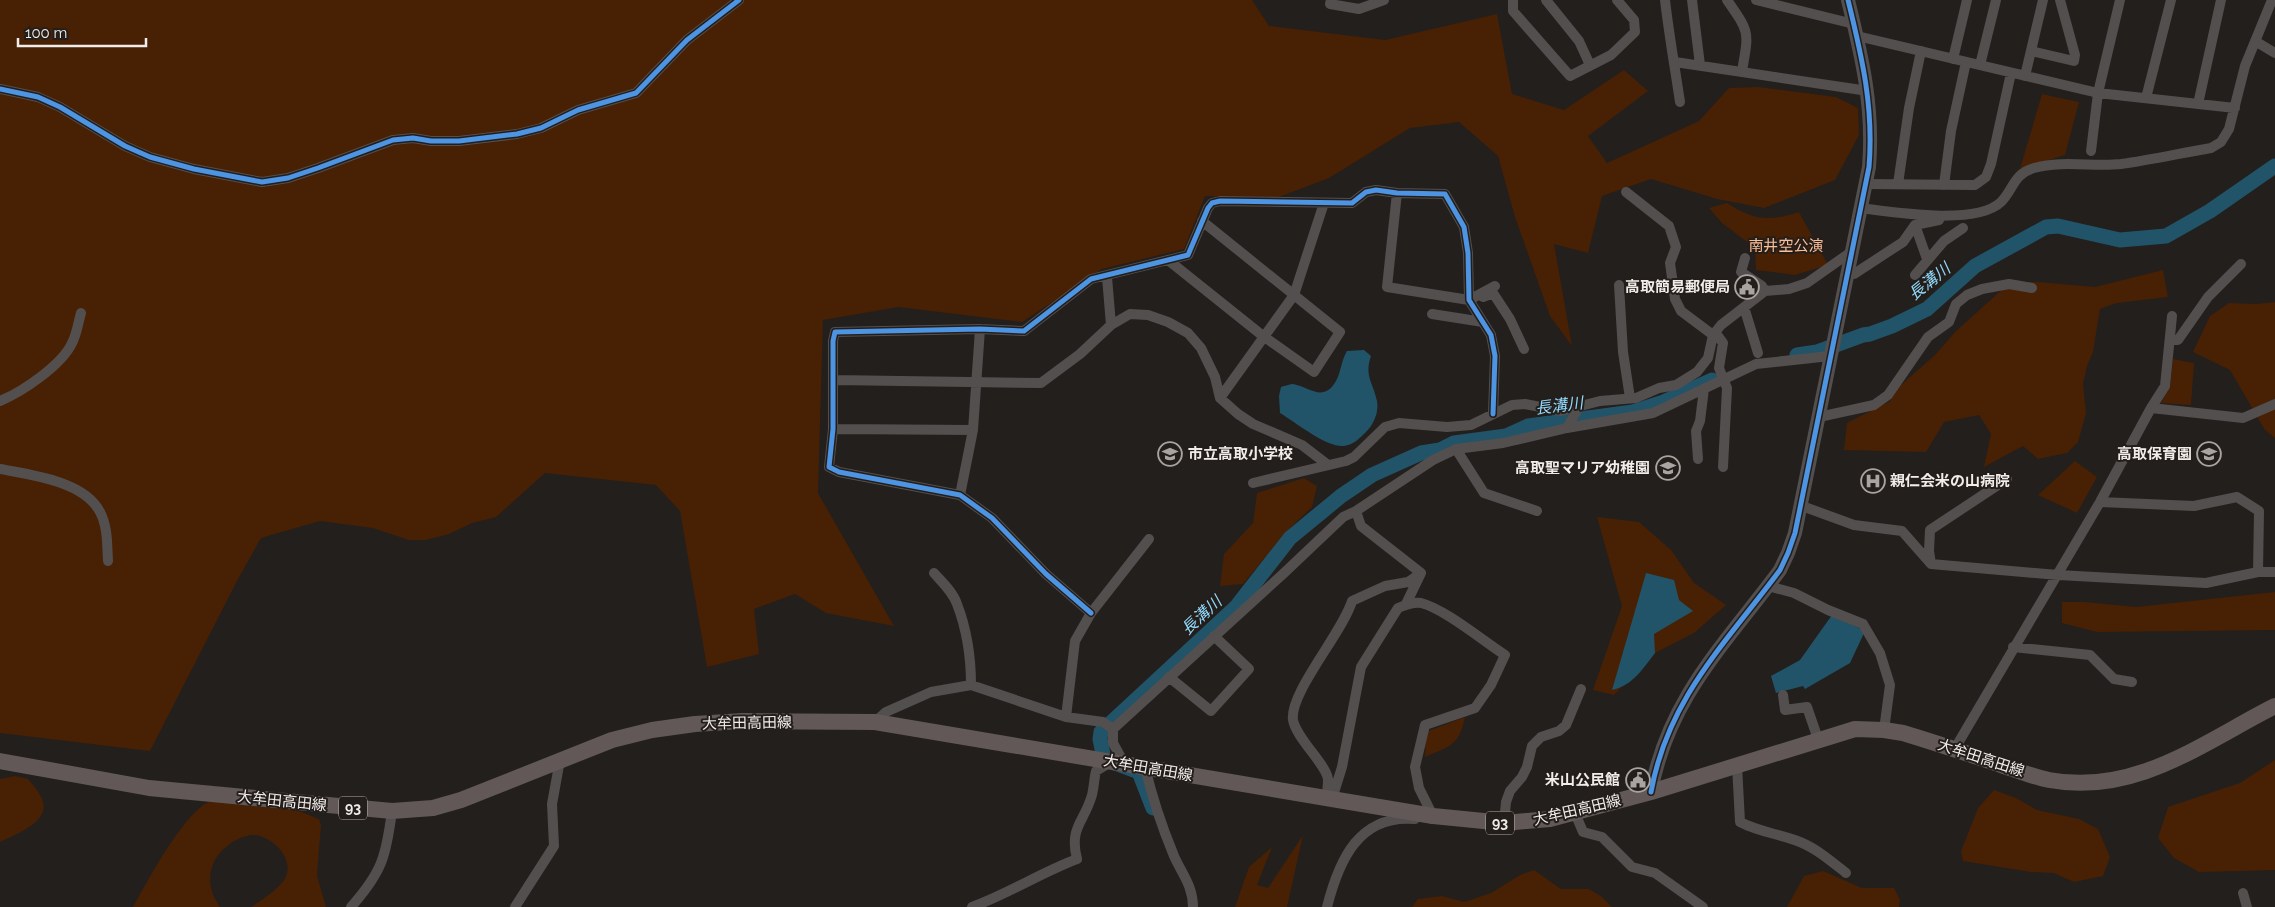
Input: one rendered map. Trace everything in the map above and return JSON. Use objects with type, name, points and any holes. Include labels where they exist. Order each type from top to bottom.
[{"type":"main road","name":"大牟田高田線","points":[[0,762],[149,788],[392,811],[433,808],[461,800],[612,740],[669,727],[744,722],[875,722],[1432,816],[1504,823],[1550,819],[1575,813],[1651,792],[1855,729],[1884,730],[1954,750],[2046,780],[2087,784],[2109,782],[2148,772],[2186,754],[2275,706]]},
{"type":"street","points":[[0,90],[38,97],[60,107],[125,146],[150,157],[194,169],[262,182],[288,178],[393,140],[413,138],[431,141],[459,141],[517,134],[541,128],[578,110],[636,93],[688,40],[739,0]]},
{"type":"street","points":[[1331,0],[1330,4],[1359,9],[1384,0]]},
{"type":"street","points":[[1513,0],[1513,11],[1570,76],[1611,55],[1635,32],[1634,20],[1617,0]]},
{"type":"street","points":[[1546,0],[1580,41],[1590,65]]},
{"type":"street","points":[[1665,0],[1670,48],[1680,102]]},
{"type":"street","points":[[1692,0],[1700,66]]},
{"type":"street","points":[[1727,0],[1744,25],[1748,37],[1742,71]]},
{"type":"street","points":[[1756,0],[1921,52],[2098,93],[2234,108]]},
{"type":"street","points":[[1651,792],[1662,751],[1684,698],[1702,670],[1768,586],[1788,554],[1802,506],[1870,151],[1868,90],[1848,0]]},
{"type":"street","points":[[1953,59],[1966,0]]},
{"type":"street","points":[[1980,66],[1996,0]]},
{"type":"street","points":[[2025,76],[2043,0]]},
{"type":"street","points":[[2030,51],[2074,61],[2075,55],[2060,0]]},
{"type":"street","points":[[2091,151],[2098,93],[2120,0]]},
{"type":"street","points":[[2146,98],[2170,0]]},
{"type":"street","points":[[2198,104],[2221,0]]},
{"type":"street","points":[[1854,274],[1903,242],[1915,225],[1987,210],[2001,202],[2020,175],[2033,168],[2053,165],[2120,164],[2211,148],[2221,142],[2229,130],[2245,66],[2271,1]]},
{"type":"street","points":[[2255,41],[2275,53]]},
{"type":"street","points":[[1898,184],[1909,108],[1921,52]]},
{"type":"street","points":[[1674,62],[1868,90]]},
{"type":"street","points":[[1944,185],[1950,131],[1966,62]]},
{"type":"street","points":[[1865,184],[1975,185],[1986,177],[1992,164],[2011,73]]},
{"type":"street","points":[[1091,613],[1046,574],[992,518],[960,495],[839,472],[829,467],[833,429],[833,341],[835,332],[980,329],[1024,331],[1091,279],[1107,277],[1188,255],[1202,220],[1212,203],[1220,201],[1352,203],[1366,192],[1376,190],[1397,193],[1444,194],[1464,227],[1468,253],[1470,301],[1491,335],[1495,356],[1493,414]]},
{"type":"street","points":[[1626,192],[1669,226],[1676,246],[1670,263],[1674,299],[1681,311],[1714,334],[1723,343],[1719,368],[1728,388],[1723,467]]},
{"type":"street","points":[[1397,193],[1387,287],[1470,301],[1493,293],[1510,319],[1524,349]]},
{"type":"street","points":[[1220,398],[1294,295],[1324,203]]},
{"type":"street","points":[[1860,208],[1916,216],[1967,214]]},
{"type":"street","points":[[1168,260],[1263,336],[1314,372],[1340,332],[1202,220]]},
{"type":"street","points":[[1915,225],[1921,236],[1927,259]]},
{"type":"street","points":[[1915,275],[1944,241],[1963,228]]},
{"type":"street","points":[[1253,483],[1328,465],[1354,456],[1385,426],[1399,423],[1447,427],[1471,425],[1512,405],[1525,404],[1560,411],[1600,401],[1630,398],[1659,388],[1676,385],[1697,372],[1708,358],[1714,334],[1721,325],[1744,306],[1764,291],[1789,289],[1807,283],[1851,252]]},
{"type":"street","points":[[1745,258],[1741,272],[1762,286],[1764,291]]},
{"type":"street","points":[[2170,340],[2178,340],[2208,296],[2241,264]]},
{"type":"street","points":[[1107,277],[1111,325]]},
{"type":"street","points":[[1819,417],[1874,405],[1881,400],[1888,394],[1928,337],[1949,322],[1956,304],[1967,294],[2009,284],[2032,288]]},
{"type":"street","points":[[1619,285],[1623,352],[1630,398]]},
{"type":"street","points":[[1470,301],[1495,286]]},
{"type":"street","points":[[1744,306],[1758,353]]},
{"type":"street","points":[[0,401],[33,381],[62,359],[72,343],[81,313]]},
{"type":"street","points":[[834,380],[1041,384],[1080,354],[1111,325],[1130,314],[1148,315],[1168,322],[1188,333],[1201,348],[1214,377],[1220,398],[1238,414],[1253,424],[1302,445],[1328,465]]},
{"type":"street","points":[[1432,314],[1483,322]]},
{"type":"street","points":[[1954,750],[2013,647],[2058,575],[2165,386],[2172,316]]},
{"type":"street","points":[[960,495],[973,430],[980,329]]},
{"type":"street","points":[[972,907],[996,898],[1053,868],[1076,860],[1073,844],[1074,835],[1091,796],[1096,771],[1118,762],[1113,743],[1113,729],[1343,517],[1433,460],[1456,449],[1503,443],[1567,428],[1653,413],[1724,381],[1756,364],[1830,356]]},
{"type":"street","points":[[1698,459],[1696,431],[1700,420],[1704,389]]},
{"type":"street","points":[[2151,408],[2243,418],[2275,404]]},
{"type":"street","points":[[1567,428],[1579,407]]},
{"type":"street","points":[[833,429],[973,430]]},
{"type":"street","points":[[1456,449],[1484,493],[1537,511]]},
{"type":"street","points":[[0,469],[51,479],[77,490],[92,502],[100,511],[106,531],[108,561]]},
{"type":"street","points":[[1931,564],[1929,551],[1930,530],[2007,478]]},
{"type":"street","points":[[2100,502],[2194,506],[2237,497],[2259,511],[2258,572]]},
{"type":"street","points":[[1802,506],[1854,525],[1902,531],[1931,564],[2058,575],[2206,583],[2258,572],[2275,572]]},
{"type":"street","points":[[1356,510],[1361,526],[1421,572]]},
{"type":"street","points":[[1066,717],[1075,641],[1091,613],[1149,539]]},
{"type":"street","points":[[1406,604],[1421,572]]},
{"type":"street","points":[[1330,798],[1328,777],[1300,735],[1293,721],[1293,709],[1313,667],[1322,658],[1349,612],[1352,601],[1385,586],[1408,582],[1421,572]]},
{"type":"street","points":[[934,573],[947,587],[957,603],[971,658],[971,685]]},
{"type":"street","points":[[1768,586],[1794,593],[1828,610],[1863,624],[1880,653],[1890,685],[1884,730]]},
{"type":"street","points":[[1327,907],[1345,855],[1367,830],[1385,821],[1409,818],[1431,820],[1432,816],[1419,788],[1415,768],[1425,725],[1474,708],[1491,685],[1505,655],[1444,614],[1420,603],[1406,604],[1398,608],[1361,667],[1342,767],[1330,798]]},
{"type":"street","points":[[1169,678],[1210,711],[1248,669],[1214,636]]},
{"type":"street","points":[[2013,647],[2090,655],[2114,678],[2132,682]]},
{"type":"street","points":[[875,722],[886,712],[932,692],[971,685],[1066,717],[1103,722],[1113,729]]},
{"type":"street","points":[[1504,823],[1508,796],[1527,767],[1532,746],[1541,737],[1559,731],[1566,725],[1581,689]]},
{"type":"street","points":[[1783,695],[1785,710],[1807,707],[1818,739]]},
{"type":"street","points":[[515,907],[554,846],[552,804],[560,760]]},
{"type":"street","points":[[1737,764],[1740,822],[1754,830],[1798,841],[1818,851],[1846,873]]},
{"type":"street","points":[[1145,767],[1151,795],[1175,857],[1189,882],[1193,907]]},
{"type":"street","points":[[351,907],[371,884],[380,869],[389,837],[392,811]]},
{"type":"street","points":[[1575,813],[1583,832],[1602,837],[1632,867],[1655,873],[1702,907]]},
{"type":"street","points":[[2243,893],[2248,907]]},
{"type":"green space","points":[[0,0],[1252,0],[1269,26],[1385,40],[1497,14],[1512,94],[1564,110],[1624,70],[1648,91],[1588,136],[1607,163],[1699,121],[1729,88],[1758,87],[1836,97],[1858,108],[1859,135],[1835,180],[1764,208],[1717,199],[1651,179],[1602,196],[1588,253],[1554,244],[1572,346],[1550,316],[1515,217],[1498,156],[1459,122],[1410,128],[1329,178],[1279,197],[1205,196],[1184,249],[1102,269],[1022,322],[898,307],[823,320],[818,493],[894,626],[826,613],[795,594],[754,609],[759,654],[707,667],[680,511],[656,485],[545,473],[496,517],[472,523],[449,534],[425,540],[409,540],[373,528],[320,521],[261,538],[150,751],[0,733]]},
{"type":"green space","points":[[2042,94],[2079,102],[2065,155],[2020,169]]},
{"type":"green space","name":"南井空公演","points":[[1727,203],[1745,213],[1762,218],[1779,217],[1799,212],[1828,265],[1795,275],[1756,270],[1755,248],[1722,223],[1709,208]]},
{"type":"green space","points":[[2163,270],[2168,297],[2117,303],[2100,309],[2093,352],[2087,366],[2083,384],[2086,413],[2078,442],[2067,453],[2038,459],[2023,446],[1984,467],[1991,434],[1979,415],[1944,422],[1926,452],[1844,450],[1847,423],[1889,402],[1901,385],[1936,354],[1955,332],[2005,287],[2027,282],[2038,282],[2095,287]]},
{"type":"green space","points":[[2275,302],[2275,438],[2265,430],[2230,370],[2193,352],[2210,316],[2229,303],[2257,304]]},
{"type":"green space","points":[[2173,359],[2194,363],[2191,405],[2161,403],[2170,386]]},
{"type":"green space","points":[[2075,461],[2097,477],[2077,513],[2038,495]]},
{"type":"green space","points":[[1304,478],[1317,486],[1312,507],[1288,530],[1243,584],[1220,586],[1224,554],[1253,523],[1257,493]]},
{"type":"green space","points":[[1597,517],[1639,522],[1671,550],[1694,583],[1726,605],[1694,633],[1655,653],[1614,695],[1593,690],[1622,606]]},
{"type":"green space","points":[[2275,592],[2275,630],[2097,632],[2062,623],[2062,602],[2085,602],[2136,607]]},
{"type":"green space","points":[[1465,717],[1460,734],[1452,744],[1425,757],[1426,732]]},
{"type":"green space","points":[[2275,760],[2275,870],[2199,872],[2174,858],[2158,838],[2168,807],[2240,783]]},
{"type":"green space","points":[[15,776],[28,779],[41,796],[43,809],[41,816],[29,827],[0,842],[0,779]]},
{"type":"green space","points":[[1994,790],[2016,798],[2037,810],[2079,819],[2098,829],[2110,857],[2103,876],[2074,882],[2054,873],[2031,872],[1963,861],[1961,851],[1978,808]]},
{"type":"green space","points":[[213,800],[299,811],[319,819],[321,825],[317,876],[326,907],[251,907],[281,884],[287,872],[285,857],[280,850],[267,839],[252,835],[229,844],[215,859],[210,875],[210,883],[215,899],[220,907],[133,907],[179,831],[202,806]]},
{"type":"green space","points":[[1303,835],[1287,907],[1235,907],[1249,867],[1272,847],[1257,885],[1268,888]]},
{"type":"green space","points":[[1534,870],[1561,889],[1589,889],[1602,897],[1612,907],[1412,907],[1418,899],[1442,896],[1464,902],[1491,893],[1520,875]]},
{"type":"green space","points":[[1823,871],[1862,888],[1894,888],[1900,900],[1899,907],[1787,907],[1804,876]]},
{"type":"water","points":[[1364,350],[1371,356],[1368,369],[1377,401],[1377,409],[1371,425],[1356,441],[1344,446],[1337,446],[1311,434],[1280,413],[1279,396],[1281,387],[1293,384],[1316,392],[1326,391],[1336,381],[1347,351]]},
{"type":"water","points":[[1646,573],[1674,580],[1679,600],[1693,611],[1654,634],[1655,653],[1631,681],[1612,690]]},
{"type":"water","points":[[1832,615],[1865,631],[1850,663],[1805,689],[1803,686],[1776,693],[1771,676],[1800,660]]},
{"type":"waterway","name":"長溝川","points":[[1797,355],[1817,352],[1870,334],[1892,326],[1927,309],[1975,266],[2046,227],[2058,226],[2120,240],[2166,236],[2210,211],[2275,166]]},
{"type":"waterway","name":"長溝川","points":[[1153,808],[1139,772],[1104,759],[1100,739],[1101,732],[1236,607],[1290,538],[1341,496],[1372,475],[1421,453],[1440,450],[1454,443],[1506,436],[1528,426],[1633,412],[1661,403],[1712,380]]},
{"type":"cycle path","points":[[0,89],[38,97],[60,107],[125,146],[150,157],[194,169],[262,182],[288,178],[393,140],[413,138],[431,141],[459,141],[517,134],[541,128],[578,110],[636,93],[687,40],[739,0]]},
{"type":"cycle path","points":[[1651,792],[1659,758],[1685,700],[1720,648],[1780,570],[1795,533],[1869,167],[1870,124],[1866,83],[1848,0]]},
{"type":"cycle path","points":[[1091,613],[1046,574],[992,518],[960,495],[839,472],[829,467],[833,429],[833,341],[835,332],[980,329],[1024,331],[1091,279],[1188,255],[1208,208],[1212,203],[1220,201],[1352,203],[1366,192],[1376,190],[1397,193],[1445,194],[1464,227],[1468,253],[1469,300],[1491,335],[1495,356],[1493,414]]},
{"type":"place","name":"高取簡易郵便局","points":[[1747,287]]},
{"type":"place","name":"市立高取小学校","points":[[1170,454]]},
{"type":"place","name":"高取保育園","points":[[2209,454]]},
{"type":"place","name":"高取聖マリア幼稚園","points":[[1668,468]]},
{"type":"place","name":"親仁会米の山病院","points":[[1873,481]]},
{"type":"place","name":"米山公民館","points":[[1638,780]]}]
